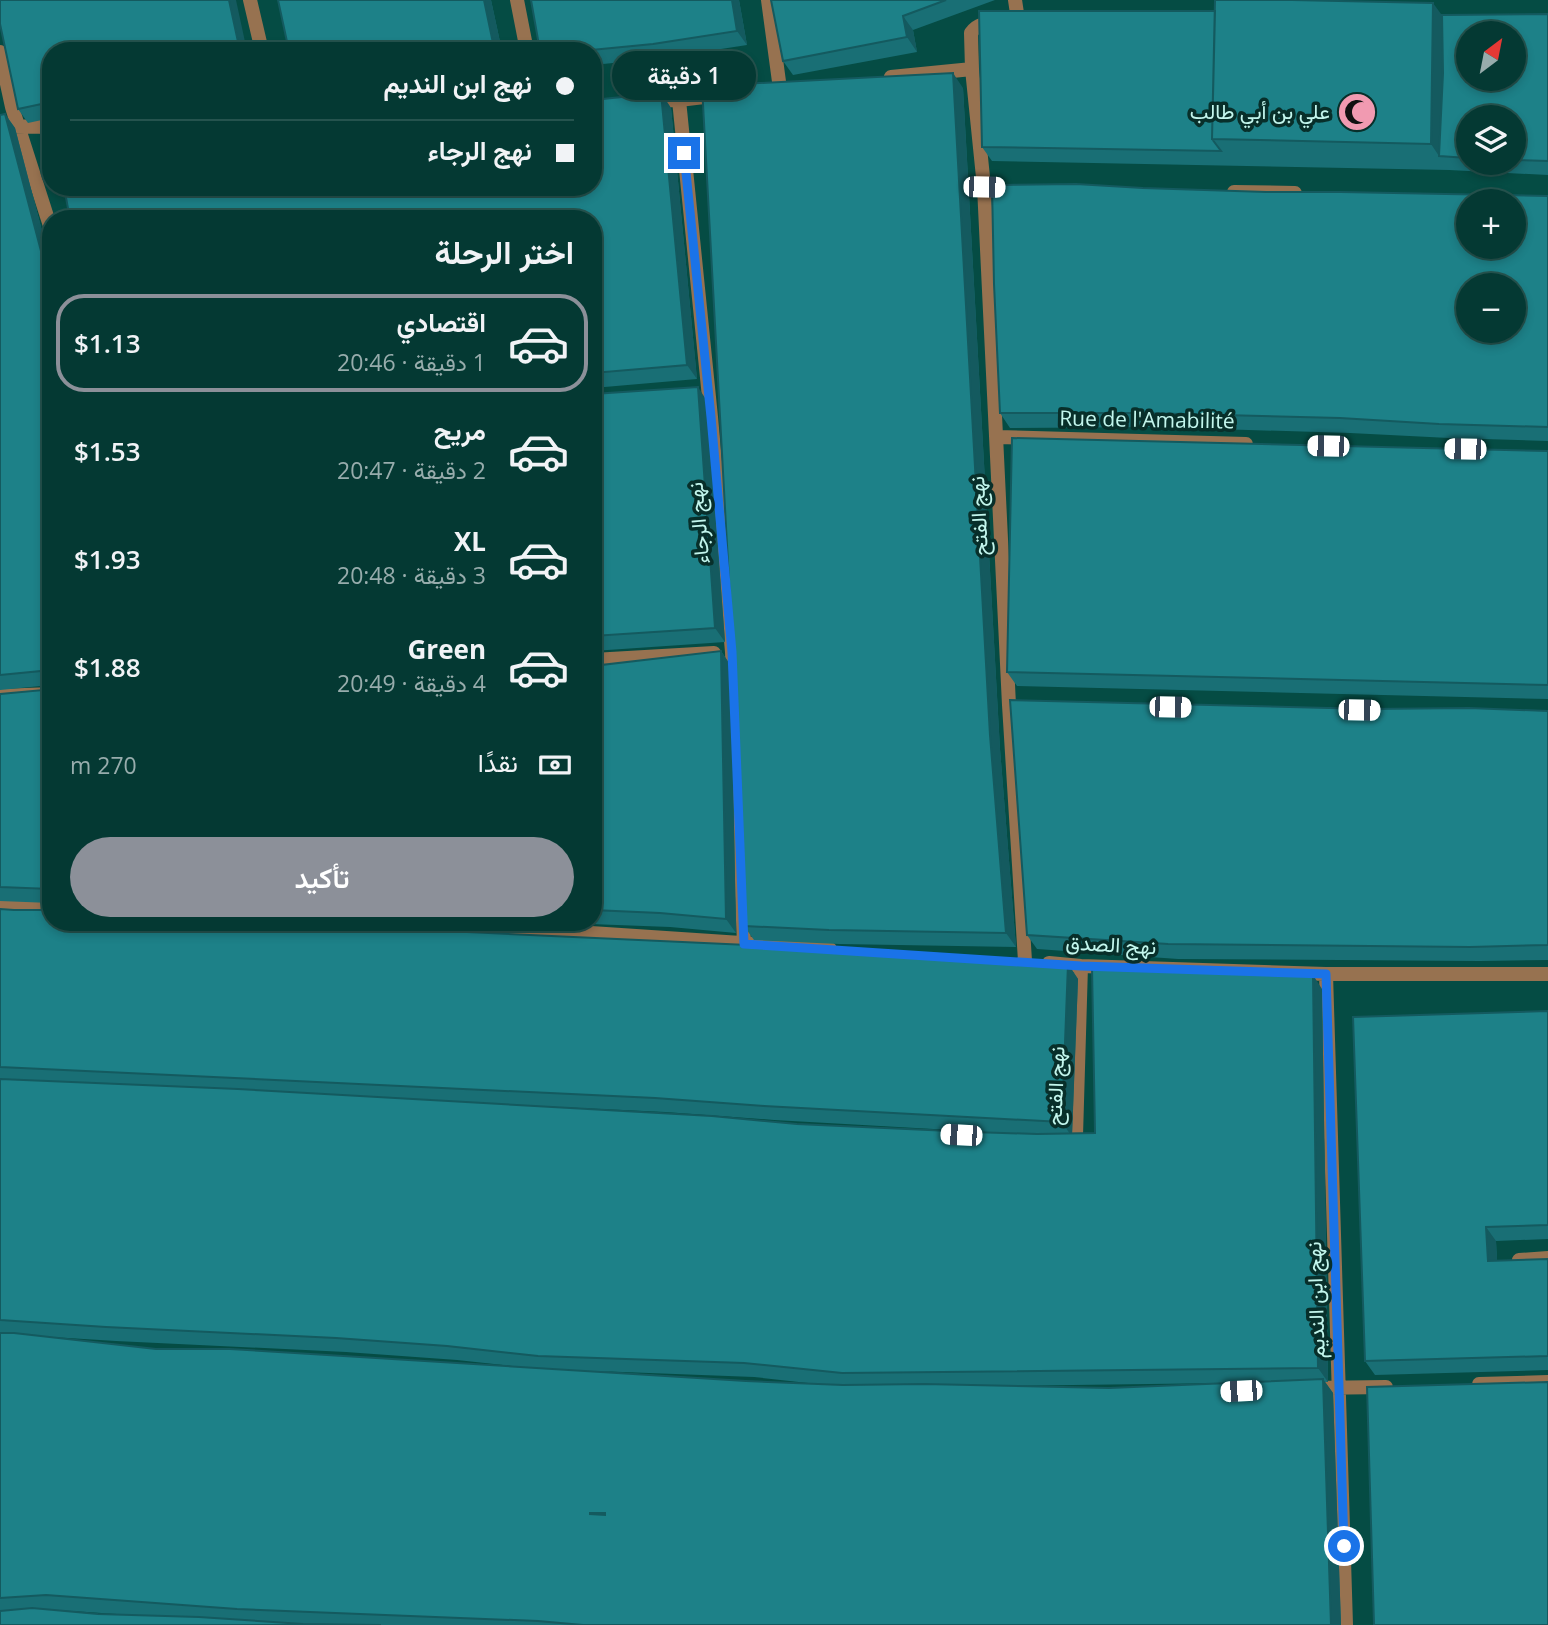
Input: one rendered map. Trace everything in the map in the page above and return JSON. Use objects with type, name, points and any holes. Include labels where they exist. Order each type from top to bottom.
[{"type":"street","points":[[250,0],[260,42]]},
{"type":"street","points":[[517,0],[525,42]]},
{"type":"street","points":[[768,0],[780,89]]},
{"type":"street","name":"نهج الفتح","points":[[1016,0],[1026,20],[982,24],[971,33],[972,69],[991,187],[997,437],[1015,705],[1018,961]]},
{"type":"street","points":[[0,52],[12,107],[45,210]]},
{"type":"street","points":[[876,79],[972,69]]},
{"type":"street","points":[[630,102],[730,94]]},
{"type":"street","name":"نهج الرجاء","points":[[679,100],[701,390],[732,652],[744,944]]},
{"type":"street","points":[[0,126],[42,128]]},
{"type":"street","points":[[1218,191],[1314,193]]},
{"type":"street","name":"Rue de l'Amabilité","points":[[997,437],[1259,444]]},
{"type":"street","points":[[602,659],[732,652]]},
{"type":"street","points":[[0,696],[42,694]]},
{"type":"street","points":[[0,904],[42,906]]},
{"type":"street","points":[[553,931],[838,950]]},
{"type":"street","name":"نهج الصدق","points":[[1018,961],[1081,966],[1326,974],[1548,974]]},
{"type":"street","name":"نهج الفتح","points":[[1056,1140],[1070,1141],[1076,1136],[1081,966]]},
{"type":"street","name":"نهج ابن النديم","points":[[1326,974],[1346,1625]]},
{"type":"street","points":[[1518,1259],[1548,1258]]},
{"type":"street","points":[[1465,1385],[1548,1382]]},
{"type":"street","points":[[1302,1388],[1395,1387]]},
{"type":"building","points":[[0,0],[229,0],[238,42],[42,42],[42,104],[18,109],[0,24]]},
{"type":"building","points":[[278,0],[484,0],[493,42],[287,42]]},
{"type":"building","points":[[531,0],[732,0],[737,31],[602,49],[602,42],[538,42]]},
{"type":"building","points":[[771,0],[946,0],[903,16],[907,37],[783,61]]},
{"type":"building","points":[[1215,0],[1433,3],[1431,144],[1212,139]]},
{"type":"building","points":[[979,11],[1215,11],[1212,139],[1221,151],[982,147]]},
{"type":"building","points":[[1548,14],[1548,161],[1526,160],[1526,105],[1456,105],[1456,157],[1439,156],[1443,73],[1442,15]]},
{"type":"building","points":[[953,73],[990,735],[1006,933],[744,926],[738,747],[702,86]]},
{"type":"building","points":[[661,93],[687,365],[602,372],[602,210],[68,210],[66,196],[602,196],[602,99]]},
{"type":"building","points":[[5,114],[42,255],[42,671],[0,675],[0,115]]},
{"type":"building","points":[[1076,184],[1266,192],[1456,194],[1456,259],[1526,259],[1526,196],[1548,196],[1548,427],[1340,418],[1000,413],[992,185]]},
{"type":"building","points":[[698,387],[715,628],[602,635],[602,393]]},
{"type":"building","points":[[1012,438],[1548,451],[1548,685],[1007,672]]},
{"type":"building","points":[[721,651],[726,919],[602,910],[602,665]]},
{"type":"building","points":[[42,690],[42,889],[0,887],[0,694]]},
{"type":"building","points":[[1010,700],[1548,711],[1548,945],[1470,947],[1168,944],[1027,935]]},
{"type":"building","points":[[0,909],[42,910],[42,931],[446,931],[940,954],[1068,964],[1062,1122],[655,1098],[0,1067]]},
{"type":"building","points":[[1092,967],[1313,975],[1318,1368],[842,1373],[744,1363],[538,1356],[336,1338],[0,1320],[0,1079],[238,1089],[712,1116],[797,1124],[1037,1134],[1095,1133]]},
{"type":"building","points":[[1548,1011],[1548,1225],[1486,1227],[1488,1261],[1548,1259],[1548,1356],[1365,1361],[1353,1017]]},
{"type":"building","points":[[0,1333],[156,1349],[230,1349],[843,1385],[1109,1388],[1323,1379],[1331,1625],[583,1625],[237,1609],[46,1595],[0,1598]]},
{"type":"building","points":[[1548,1382],[1548,1625],[1374,1625],[1367,1387]]},
{"type":"building","points":[[32,1608],[303,1624],[381,1625],[0,1625],[0,1611]]},
{"type":"place","name":"علي بن أبي طالب","points":[[1357,112]]},
{"type":"route","points":[[684,153],[732,652],[744,944],[1081,966],[1326,974],[1344,1546]]}]
